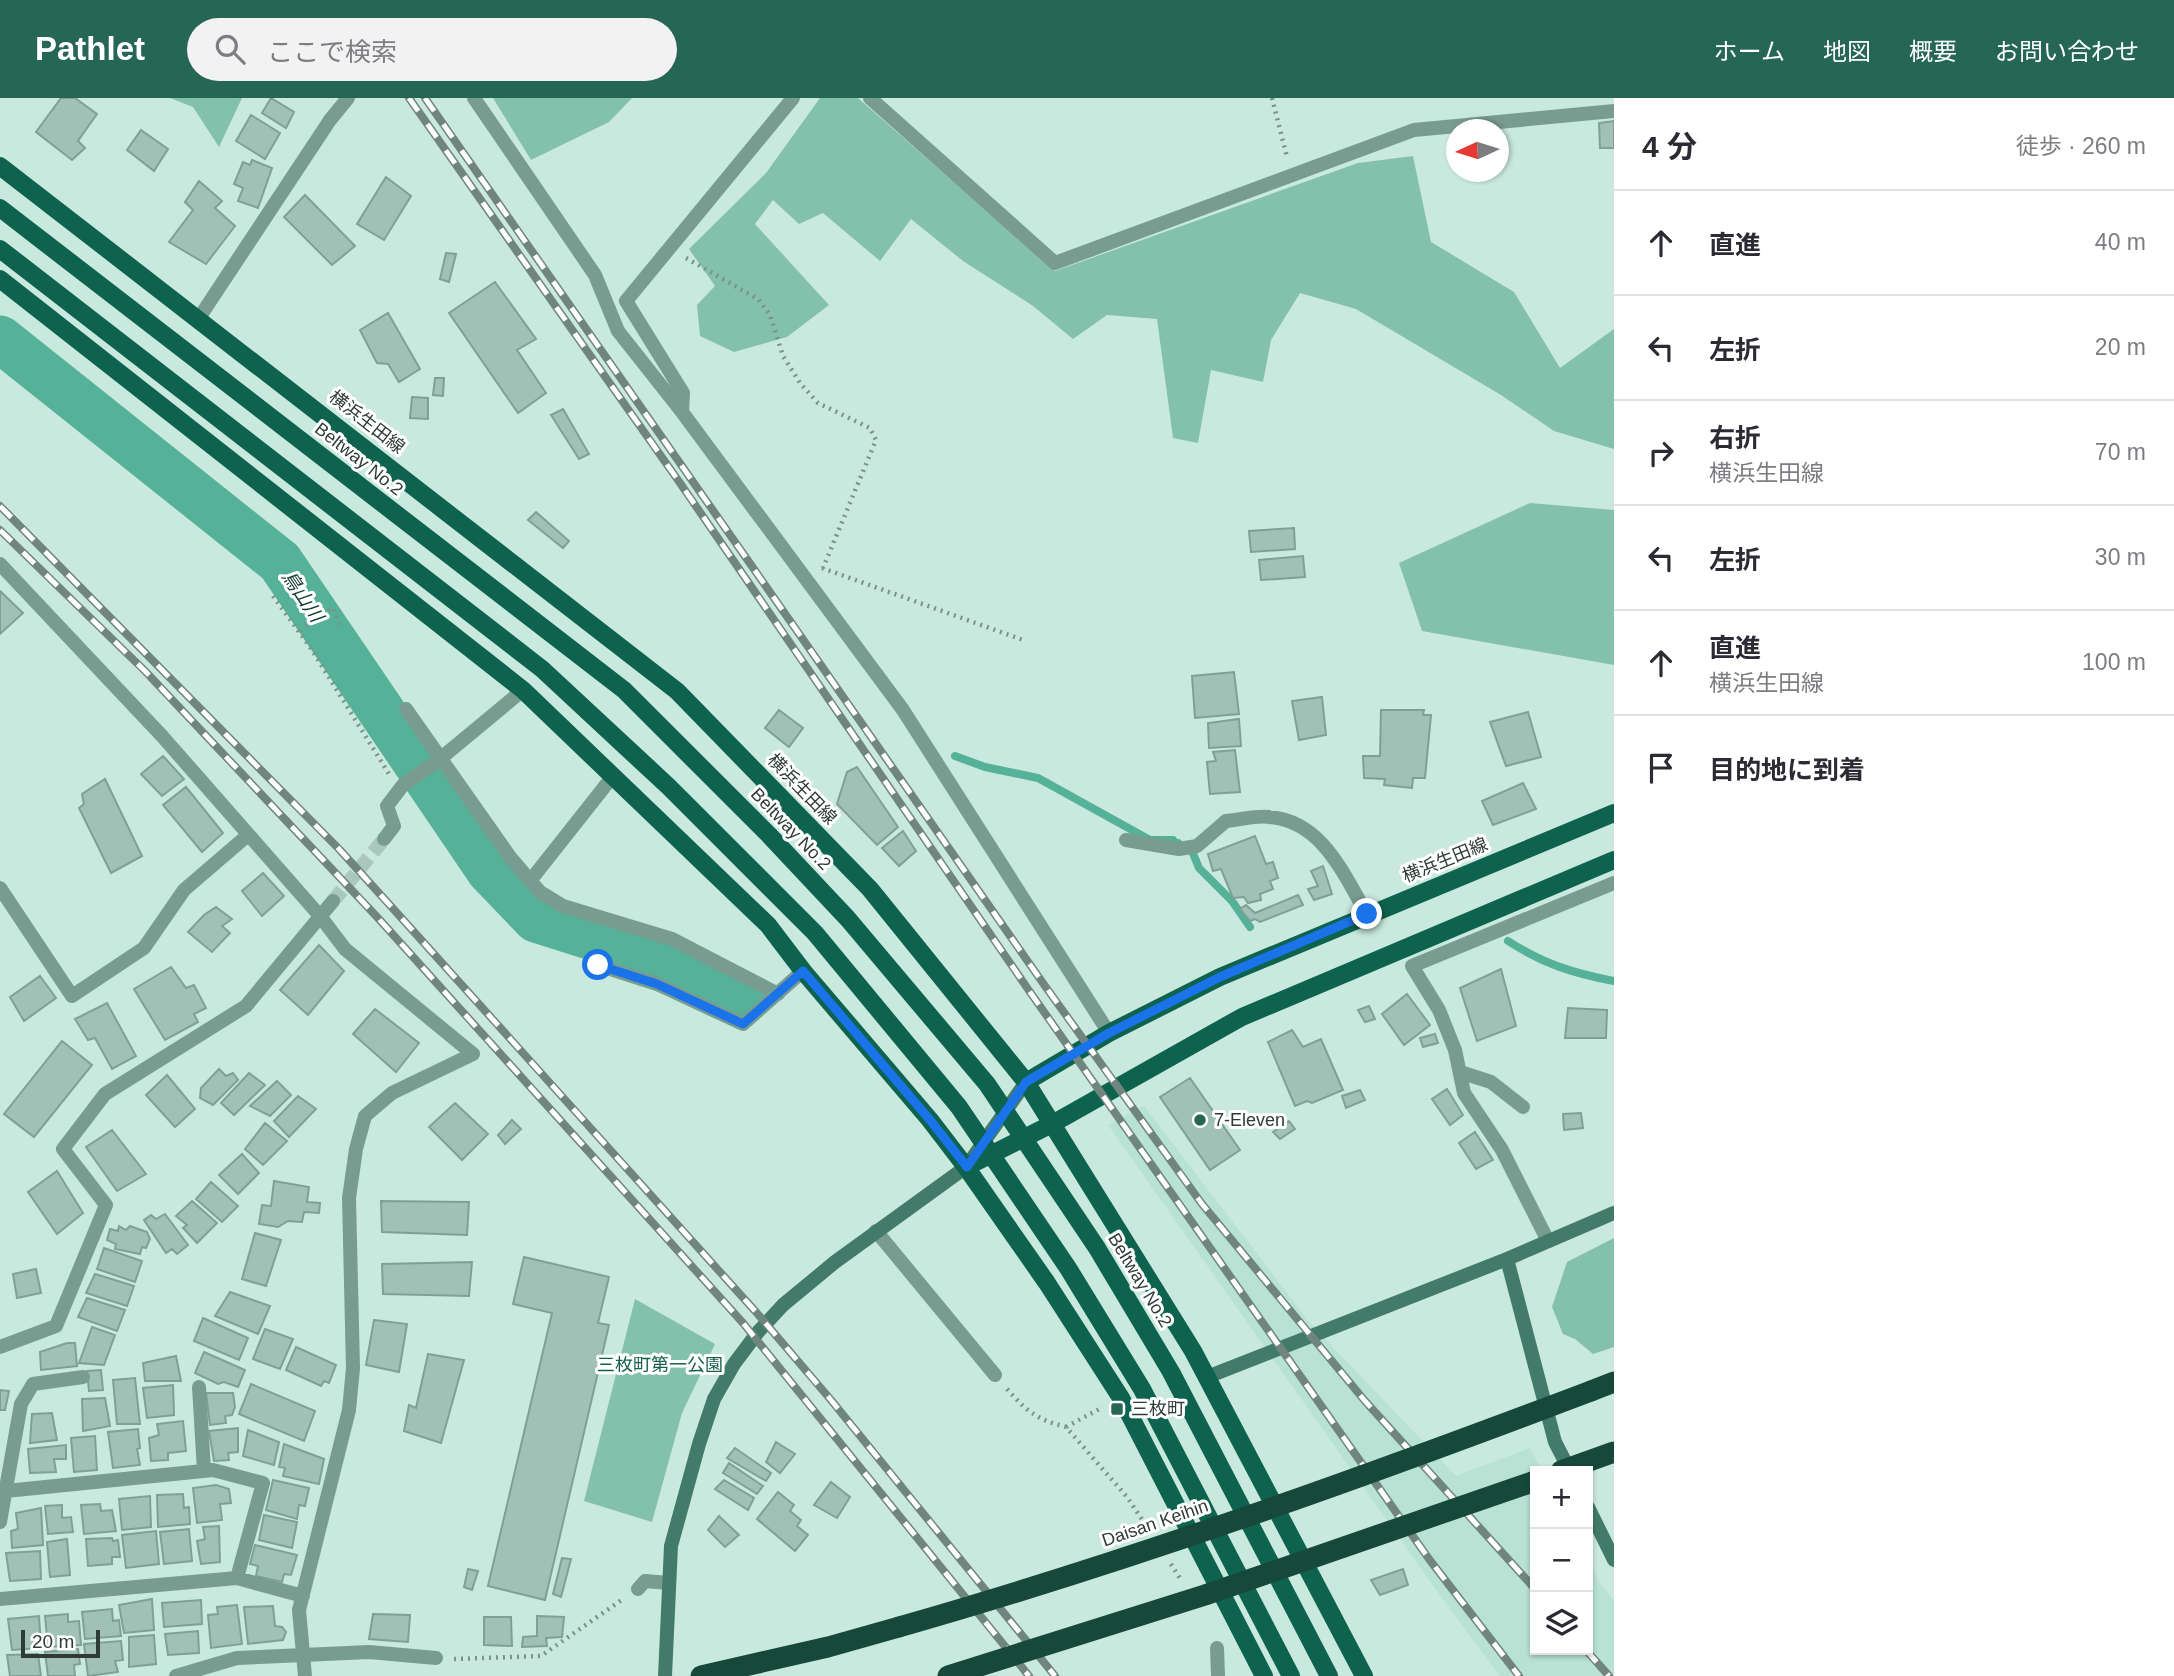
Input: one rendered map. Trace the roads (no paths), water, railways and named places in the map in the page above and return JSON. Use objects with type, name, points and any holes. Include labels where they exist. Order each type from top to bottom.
[{"type":"highway","name":"Daisan Keihin","points":[[701,1676],[743,1668],[1016,1594],[1467,1438],[1614,1382]]},
{"type":"highway","points":[[1575,1466],[1614,1452]]},
{"type":"highway","points":[[948,1676],[1205,1595],[1530,1483]]},
{"type":"main road","name":"横浜生田線","points":[[0,166],[677,691],[870,889],[1026,1082],[1109,1033],[1220,977],[1614,813]]},
{"type":"main road","name":"Beltway No.2","points":[[0,208],[624,690],[769,835],[848,919],[987,1084],[1097,1248],[1171,1372],[1329,1676]]},
{"type":"main road","points":[[0,249],[542,669],[669,787],[815,933],[959,1107],[1068,1268],[1142,1389],[1291,1676]]},
{"type":"main road","points":[[0,279],[523,690],[768,925],[803,971],[967,1167],[1047,1283],[1121,1398],[1264,1676]]},
{"type":"main road","points":[[967,1167],[1052,1124],[1242,1017],[1614,860]]},
{"type":"main road","points":[[1026,1082],[1208,1377],[1364,1676]]},
{"type":"street","points":[[474,98],[595,275],[618,331],[792,557],[903,710],[1109,1033]]},
{"type":"street","points":[[682,412],[683,393],[626,301],[793,98]]},
{"type":"street","points":[[870,98],[1055,263],[1413,130],[1614,111]]},
{"type":"street","points":[[199,318],[342,99]]},
{"type":"street","points":[[0,564],[162,736],[320,916],[345,950],[473,1054],[392,1093],[366,1116],[356,1149],[349,1198],[353,1368],[349,1410],[299,1610],[305,1676]]},
{"type":"street","points":[[384,839],[394,826],[387,806],[401,787],[440,759],[523,690]]},
{"type":"street","points":[[406,709],[510,857],[540,892],[563,906],[673,939],[778,994]]},
{"type":"street","points":[[530,881],[613,776]]},
{"type":"street","points":[[1126,840],[1179,849],[1197,846],[1226,821],[1270,817],[1297,824],[1325,844],[1367,914]]},
{"type":"street","points":[[0,888],[72,996],[144,948],[184,890],[248,835]]},
{"type":"street","points":[[1548,1241],[1502,1150],[1464,1093],[1455,1050],[1439,1010],[1412,966],[1614,883]]},
{"type":"street","points":[[0,1347],[56,1326],[106,1205],[63,1149],[106,1094],[246,1006],[333,901]]},
{"type":"street","points":[[598,965],[657,984],[743,1024],[803,971]]},
{"type":"street","points":[[1460,1072],[1490,1082],[1523,1107]]},
{"type":"street","points":[[665,1676],[671,1546],[714,1399],[734,1364],[783,1305],[876,1231],[967,1167],[1026,1082]]},
{"type":"street","points":[[1208,1377],[1507,1259],[1614,1213]]},
{"type":"street","points":[[876,1231],[995,1375]]},
{"type":"street","points":[[1507,1259],[1555,1442],[1567,1466]]},
{"type":"street","points":[[0,1522],[21,1404],[33,1384],[83,1377]]},
{"type":"street","points":[[199,1387],[205,1471]]},
{"type":"street","points":[[6,1491],[213,1470],[263,1483],[237,1578]]},
{"type":"street","points":[[1593,1517],[1614,1560]]},
{"type":"street","points":[[0,1599],[237,1578],[303,1596]]},
{"type":"street","points":[[638,1589],[645,1581],[669,1583]]},
{"type":"street","points":[[1217,1648],[1218,1676]]},
{"type":"street","points":[[176,1676],[237,1658],[369,1652],[436,1658]]},
{"type":"waterway","name":"鳥山川","points":[[0,339],[280,562],[490,871],[536,919],[653,956],[744,1000]]},
{"type":"waterway","points":[[955,756],[985,767],[1038,778],[1150,840],[1173,840],[1173,843],[1178,843]]},
{"type":"waterway","points":[[1190,846],[1199,868],[1232,901],[1250,927]]},
{"type":"waterway","points":[[1508,941],[1559,967],[1614,981]]},
{"type":"tunnel","points":[[333,901],[384,839]]},
{"type":"railway","points":[[409,98],[680,483],[1030,992],[1429,1559],[1519,1676]]},
{"type":"railway","points":[[425,98],[1045,986],[1202,1204],[1365,1401],[1530,1583]]},
{"type":"railway","points":[[0,506],[339,849],[388,903],[756,1312],[1055,1676]]},
{"type":"railway","points":[[0,530],[145,671],[378,918],[743,1323],[1029,1676]]},
{"type":"railway","points":[[1590,1655],[1609,1676]]},
{"type":"place","name":"7-Eleven","points":[[1200,1120]]},
{"type":"place","name":"三枚町","points":[[1117,1409]]},
{"type":"park label","name":"三枚町第一公園","points":[[660,1365]]}]
